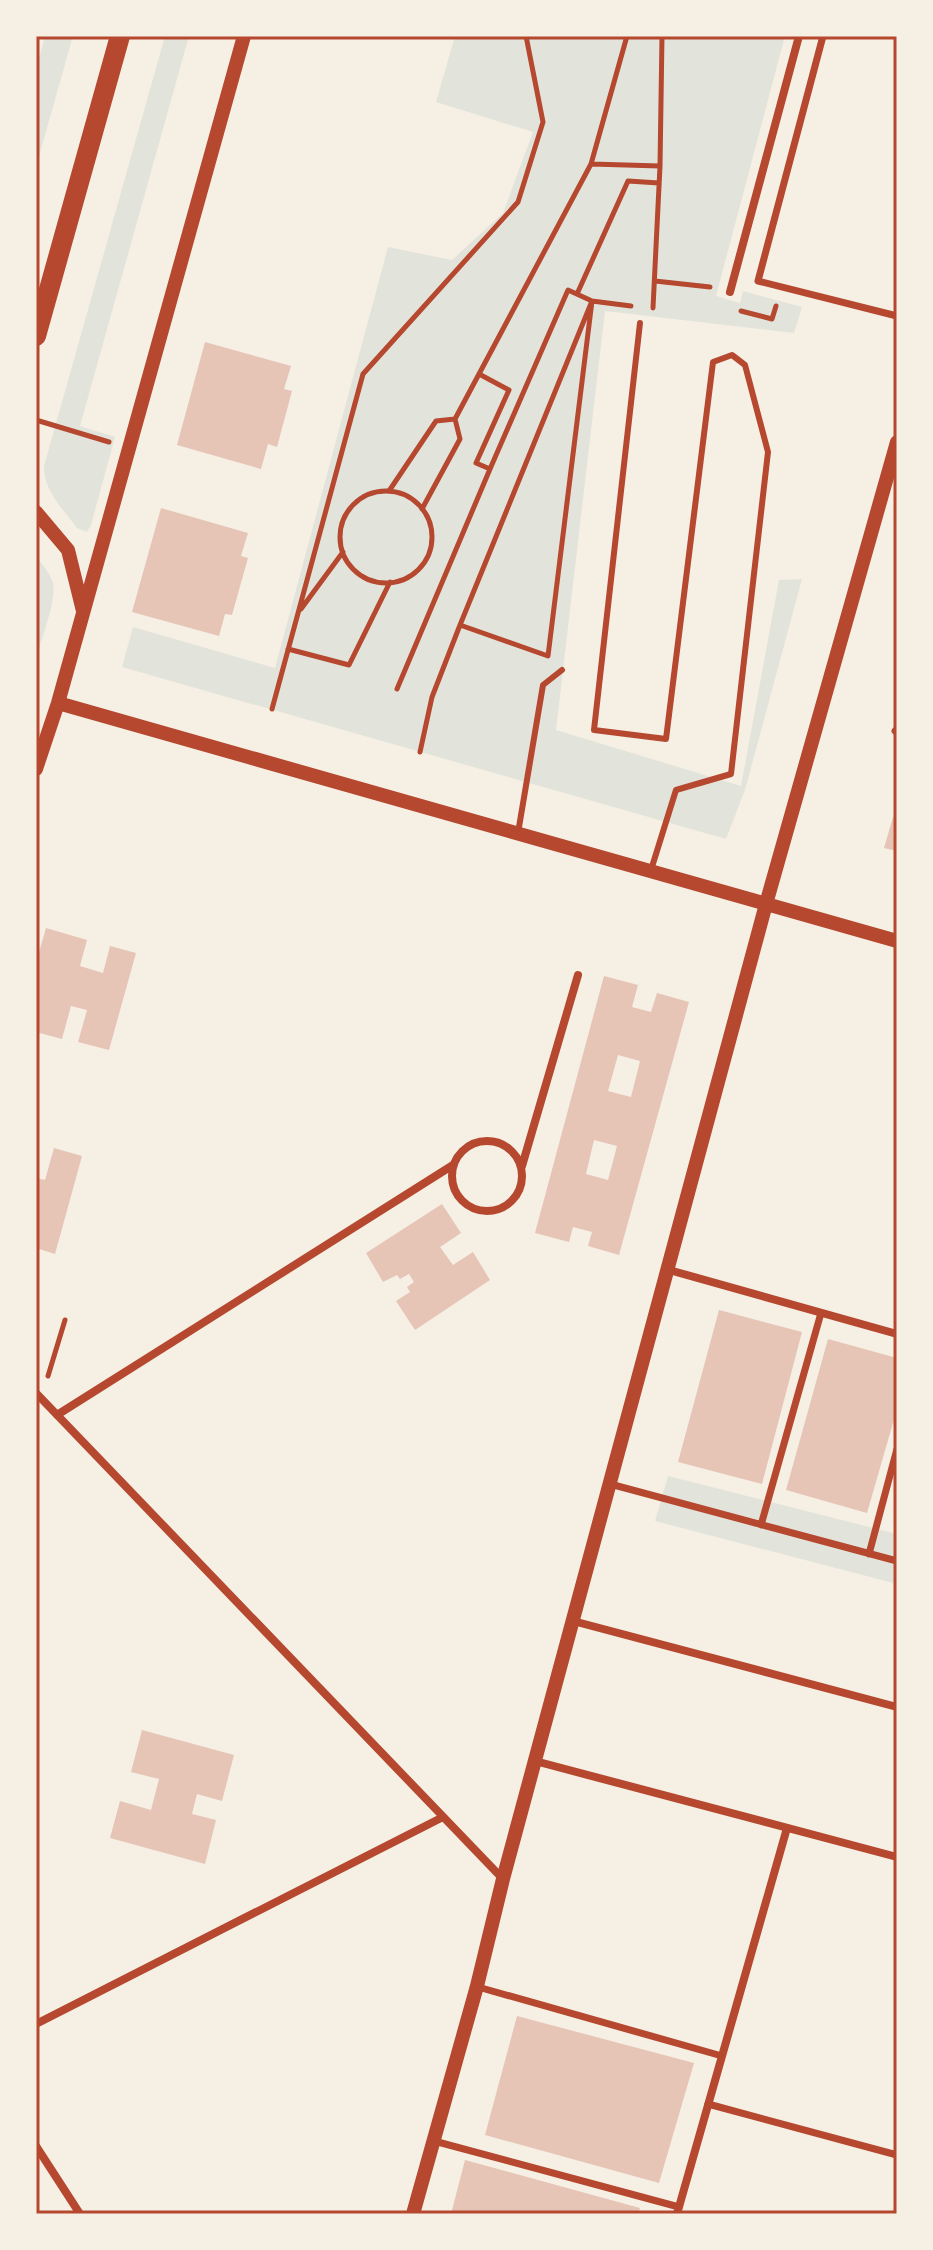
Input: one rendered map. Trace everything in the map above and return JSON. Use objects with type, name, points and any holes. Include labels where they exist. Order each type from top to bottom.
[{"type":"main road","points":[[36,336],[120,36]]},
{"type":"street","points":[[36,769],[58,703],[244,36]]},
{"type":"street","points":[[730,292],[799,36]]},
{"type":"street","points":[[823,36],[758,281],[897,316]]},
{"type":"street","points":[[413,2214],[477,1986],[503,1879],[766,904],[897,442]]},
{"type":"street","points":[[36,512],[68,550],[84,611]]},
{"type":"street","points":[[58,703],[897,941]]},
{"type":"street","points":[[521,1168],[578,975]]},
{"type":"street","points":[[475,1142],[498,1143],[509,1148],[521,1168],[519,1191],[512,1201],[492,1211],[470,1207],[455,1191],[452,1180],[457,1157],[475,1142]]},
{"type":"street","points":[[57,1415],[453,1165]]},
{"type":"street","points":[[669,1270],[897,1334]]},
{"type":"street","points":[[761,1525],[821,1313]]},
{"type":"street","points":[[39,1396],[503,1879]]},
{"type":"street","points":[[869,1554],[897,1449]]},
{"type":"street","points":[[609,1484],[897,1561]]},
{"type":"street","points":[[573,1621],[897,1707]]},
{"type":"street","points":[[535,1761],[897,1857]]},
{"type":"street","points":[[36,2024],[443,1817]]},
{"type":"street","points":[[433,2141],[678,2210],[787,1828]]},
{"type":"street","points":[[477,1986],[722,2056]]},
{"type":"street","points":[[708,2104],[897,2155]]},
{"type":"street","points":[[36,2146],[80,2214]]},
{"type":"lane","points":[[640,323],[594,730],[666,739],[713,362],[732,355],[745,365],[768,452],[731,774],[676,790],[651,870]]},
{"type":"lane","points":[[518,833],[543,685],[562,670]]},
{"type":"path","points":[[272,709],[363,374],[518,202],[543,122],[526,36]]},
{"type":"path","points":[[422,509],[460,439],[455,419],[591,164],[627,36]]},
{"type":"path","points":[[397,689],[568,290],[592,301],[654,308],[662,36]]},
{"type":"path","points":[[591,164],[660,166]]},
{"type":"path","points":[[577,294],[628,181],[659,183]]},
{"type":"path","points":[[655,281],[712,287]]},
{"type":"path","points":[[460,625],[548,656],[592,301]]},
{"type":"path","points":[[420,752],[432,697],[592,301]]},
{"type":"path","points":[[751,314],[772,319]]},
{"type":"path","points":[[479,374],[509,390],[476,463],[490,469]]},
{"type":"path","points":[[389,491],[436,421],[455,419]]},
{"type":"path","points":[[36,420],[129,448]]},
{"type":"path","points":[[389,491],[404,494],[417,502],[431,528],[431,544],[426,558],[405,579],[375,581],[361,575],[350,565],[340,537],[342,522],[349,509],[361,498],[374,492],[389,491]]},
{"type":"path","points":[[298,614],[343,552]]},
{"type":"path","points":[[288,649],[349,665],[390,582]]},
{"type":"path","points":[[39,1396],[65,1320]]},
{"type":"shaded area","points":[[45,36],[73,36],[36,167],[36,69]]},
{"type":"shaded area","points":[[165,36],[189,36],[80,426],[115,437],[87,532],[77,528],[55,499],[47,483],[44,466]]},
{"type":"shaded area","points":[[455,36],[785,36],[716,296],[740,303],[743,291],[802,307],[794,333],[605,311],[556,730],[741,786],[779,580],[802,579],[745,790],[726,839],[122,667],[133,627],[275,668],[388,247],[452,260],[503,213],[533,132],[436,102]]},
{"type":"shaded area","points":[[36,556],[50,576],[54,590],[36,658]]},
{"type":"shaded area","points":[[668,1476],[897,1534],[897,1584],[655,1521]]},
{"type":"building","points":[[205,342],[291,366],[284,389],[292,391],[277,447],[268,444],[261,469],[177,445]]},
{"type":"building","points":[[161,508],[248,533],[241,556],[248,558],[232,615],[225,614],[219,636],[132,612]]},
{"type":"building","points":[[893,817],[897,818],[897,851],[884,848]]},
{"type":"building","points":[[46,928],[87,940],[80,966],[103,973],[110,946],[136,953],[109,1050],[78,1042],[87,1010],[71,1006],[62,1039],[36,1032],[36,963]]},
{"type":"building","points":[[604,976],[638,985],[632,1007],[651,1012],[657,993],[689,1002],[619,1255],[588,1246],[592,1232],[573,1227],[569,1242],[535,1233]],"holes":[[[618,1055],[640,1061],[631,1097],[608,1091]],[[594,1140],[617,1146],[608,1180],[586,1174]]]},
{"type":"building","points":[[54,1148],[82,1156],[55,1254],[36,1248],[36,1178],[45,1180]]},
{"type":"building","points":[[442,1204],[461,1233],[440,1247],[453,1265],[473,1252],[490,1280],[415,1330],[396,1301],[410,1292],[407,1287],[414,1282],[409,1274],[400,1279],[397,1275],[383,1282],[366,1253]]},
{"type":"building","points":[[719,1310],[802,1332],[762,1484],[678,1462]]},
{"type":"building","points":[[828,1339],[897,1358],[897,1409],[867,1513],[786,1490]]},
{"type":"building","points":[[142,1730],[234,1755],[222,1801],[197,1794],[192,1814],[216,1820],[205,1864],[110,1838],[120,1801],[151,1810],[159,1779],[131,1772]]},
{"type":"building","points":[[517,2016],[694,2063],[659,2183],[485,2135]]},
{"type":"building","points":[[465,2160],[640,2208],[638,2214],[451,2214]]}]
